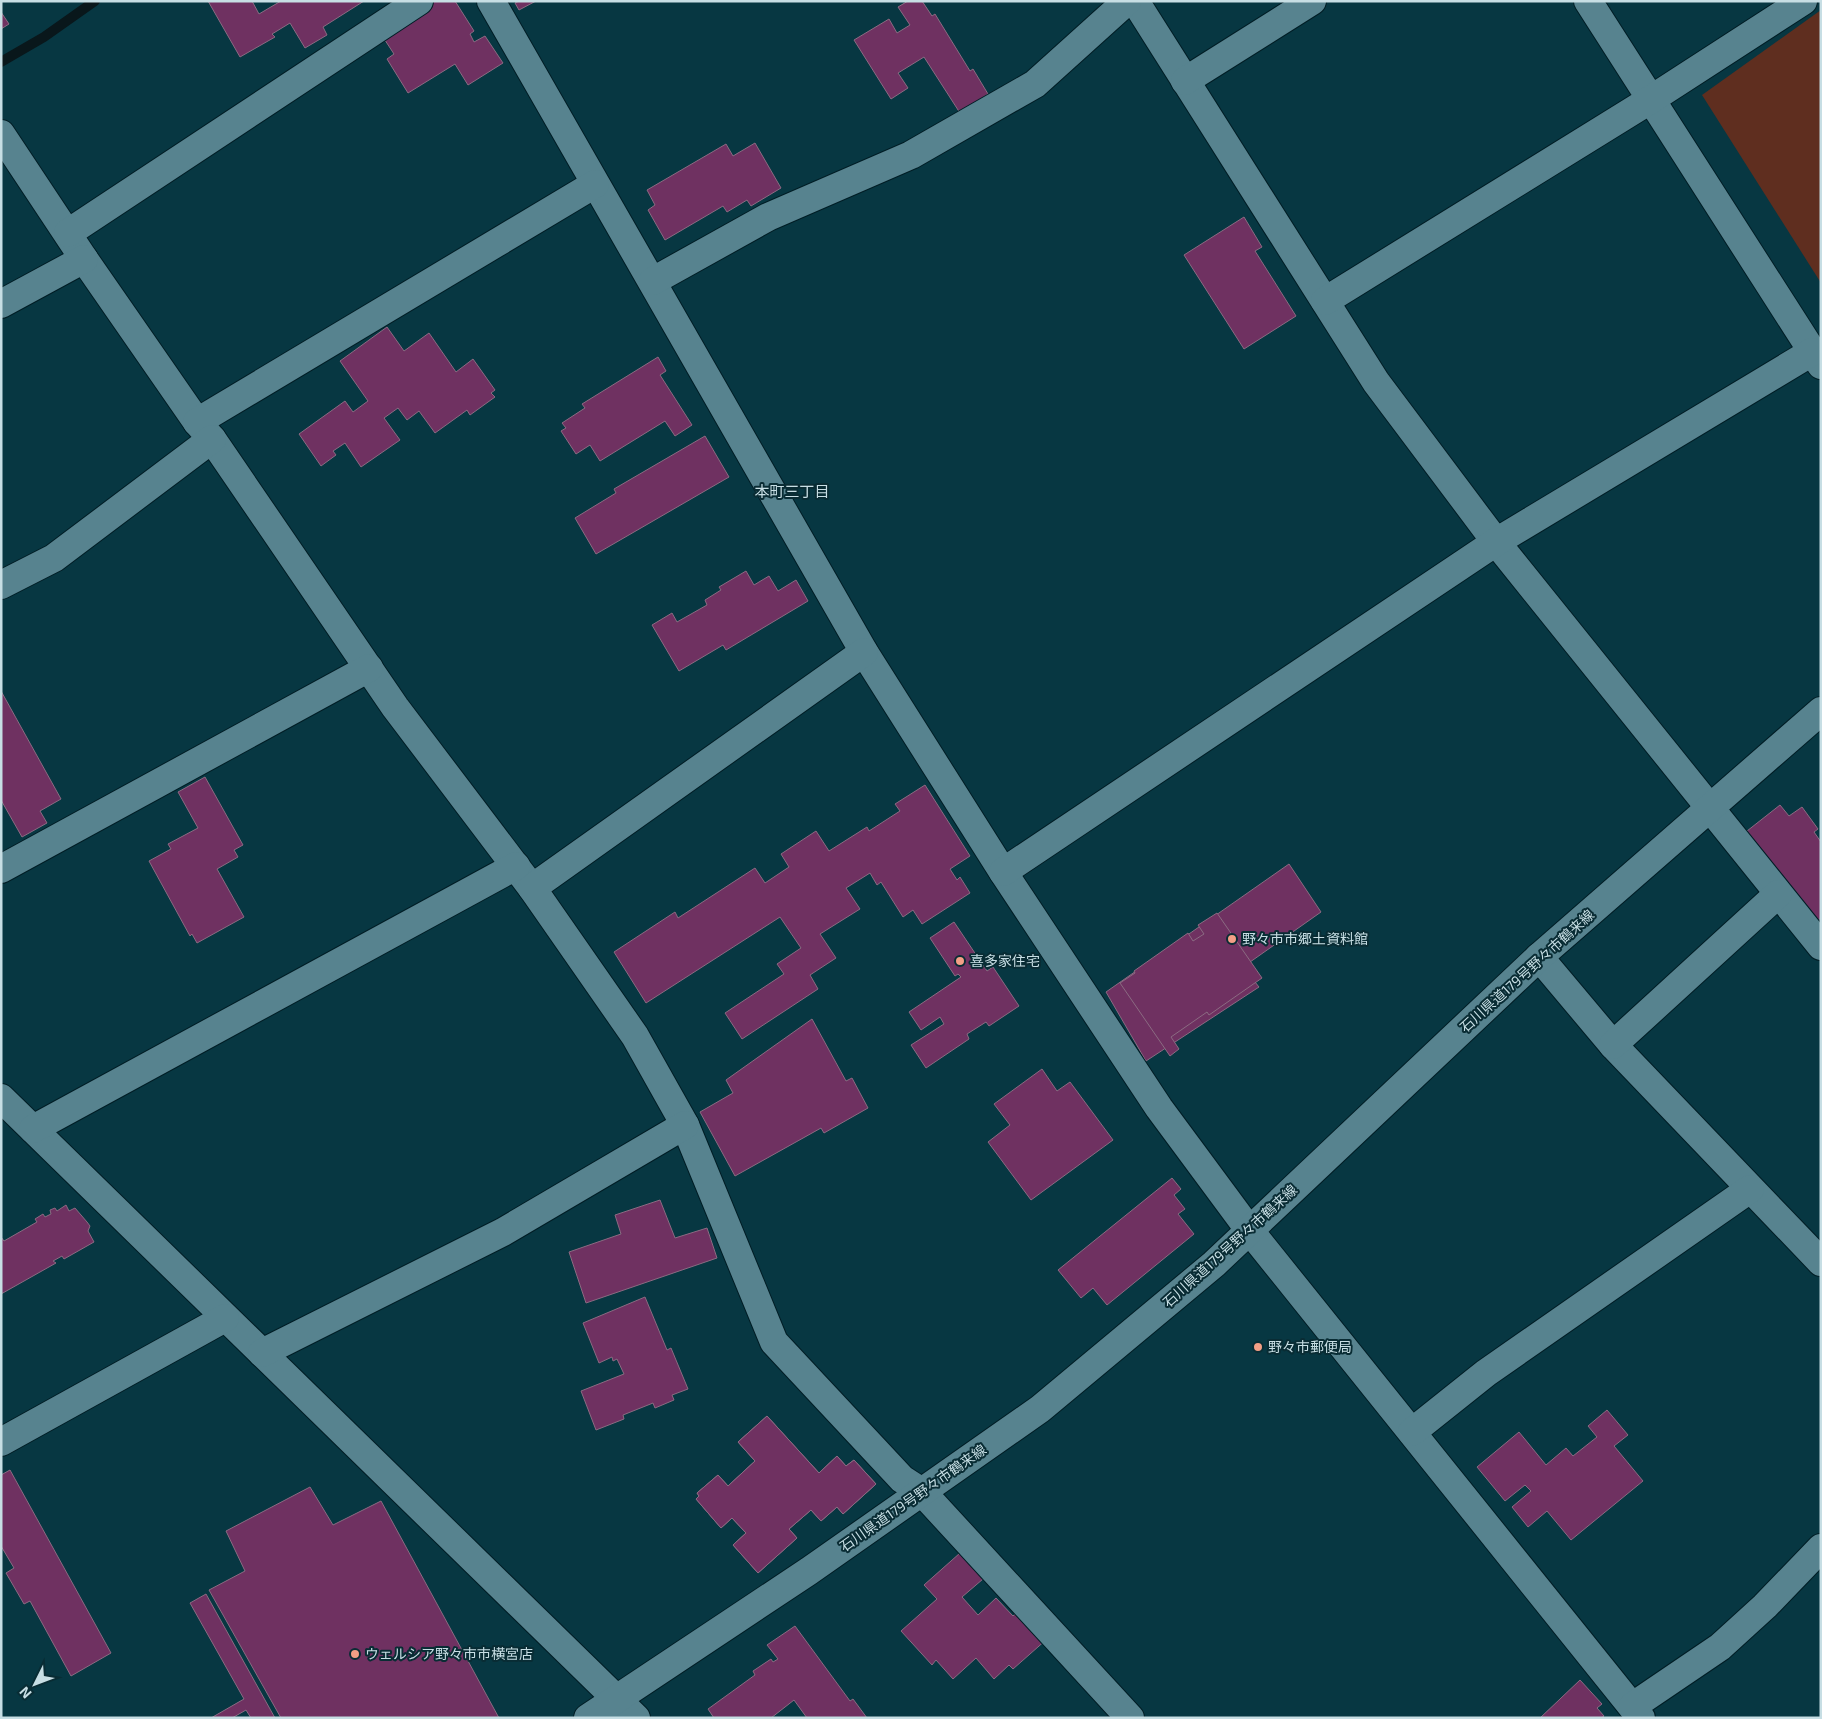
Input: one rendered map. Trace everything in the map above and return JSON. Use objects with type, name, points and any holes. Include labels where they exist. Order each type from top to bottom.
[{"type":"street","points":[[68,233],[419,1]]},
{"type":"street","points":[[491,1],[864,652],[1003,872],[1159,1108],[1250,1231],[1637,1712],[1720,1647],[1765,1606],[1821,1548]]},
{"type":"street","points":[[653,281],[768,217],[912,155],[1035,84],[1127,1]]},
{"type":"street","points":[[1134,1],[1376,382],[1496,542],[1821,946]]},
{"type":"street","points":[[1185,81],[1312,1]]},
{"type":"street","points":[[1003,872],[1496,542],[1816,359],[1588,1]]},
{"type":"street","points":[[1325,301],[1650,100],[1803,1]]},
{"type":"street","points":[[1,134],[84,258],[396,707],[532,888],[635,1036],[685,1125],[774,1342],[902,1479],[922,1492],[1130,1718]]},
{"type":"street","points":[[1,585],[54,558],[205,431],[595,184]]},
{"type":"street","points":[[1,304],[84,258]]},
{"type":"street","points":[[532,888],[864,652]]},
{"type":"street","points":[[1,869],[369,668]]},
{"type":"street","name":"石川県道179号野々市鶴来線","points":[[588,1718],[620,1708],[784,1588],[1040,1410],[1214,1264],[1539,957],[1710,810],[1821,711]]},
{"type":"street","points":[[33,1129],[516,866]]},
{"type":"street","points":[[1613,1045],[1778,894]]},
{"type":"street","points":[[1539,957],[1613,1045],[1821,1262]]},
{"type":"street","points":[[1,1098],[225,1318],[367,1454],[620,1708],[636,1718]]},
{"type":"street","points":[[262,1353],[503,1232],[685,1125]]},
{"type":"street","points":[[1412,1432],[1486,1373],[1750,1189]]},
{"type":"street","points":[[1,1442],[225,1318]]},
{"type":"shaded area","points":[[1821,10],[1821,283],[1702,95]]},
{"type":"building","points":[[208,1],[252,1],[259,14],[281,1],[364,1],[323,27],[327,35],[305,48],[290,23],[272,34],[275,37],[240,57]]},
{"type":"building","points":[[433,1],[455,1],[474,31],[470,34],[474,42],[485,36],[503,63],[468,85],[455,64],[408,93],[387,59],[394,54],[381,34]]},
{"type":"building","points":[[519,1],[536,1],[519,10],[515,3]]},
{"type":"building","points":[[908,1],[922,1],[932,16],[935,14],[970,71],[973,69],[988,94],[960,113],[924,57],[898,73],[908,88],[891,99],[854,40],[889,19],[897,33],[910,25],[898,7]]},
{"type":"building","points":[[1,12],[9,24],[1,29]]},
{"type":"building","points":[[755,143],[781,188],[751,206],[747,200],[727,212],[723,206],[665,240],[648,210],[655,205],[647,190],[726,144],[733,156]]},
{"type":"building","points":[[1244,217],[1262,247],[1255,251],[1296,316],[1244,349],[1184,255]]},
{"type":"building","points":[[387,327],[404,351],[429,333],[456,372],[473,359],[495,390],[491,393],[495,397],[470,415],[467,410],[435,433],[419,411],[407,420],[398,408],[384,418],[400,440],[361,467],[345,443],[333,451],[336,455],[321,466],[299,434],[345,401],[353,412],[368,401],[340,361]]},
{"type":"building","points":[[658,357],[666,371],[660,375],[692,425],[675,436],[665,421],[600,461],[590,445],[576,454],[561,431],[566,428],[562,423],[585,408],[582,404]]},
{"type":"building","points":[[705,436],[729,477],[596,554],[575,518],[616,493],[614,489]]},
{"type":"building","points":[[746,571],[754,585],[769,576],[778,591],[796,580],[808,601],[726,650],[723,645],[679,671],[652,625],[672,613],[677,622],[707,605],[705,600],[721,590],[719,587]]},
{"type":"building","points":[[1,691],[61,799],[40,811],[47,823],[22,837],[1,800]]},
{"type":"building","points":[[205,777],[243,845],[234,850],[238,857],[217,869],[244,917],[197,943],[192,934],[190,936],[149,861],[171,849],[168,844],[198,828],[178,792]]},
{"type":"building","points":[[925,785],[970,856],[950,869],[957,880],[960,877],[970,893],[922,924],[913,910],[903,917],[881,882],[877,885],[870,873],[846,888],[860,909],[820,934],[836,958],[810,975],[818,989],[742,1039],[725,1013],[784,974],[777,964],[801,948],[780,917],[646,1003],[614,952],[675,912],[678,918],[755,868],[765,883],[789,867],[781,854],[816,831],[829,851],[867,827],[869,831],[900,811],[895,804]]},
{"type":"building","points":[[1780,805],[1789,816],[1802,807],[1818,829],[1814,832],[1821,842],[1821,918],[1815,922],[1747,831]]},
{"type":"building","name":"野々市市郷土資料館","points":[[1289,864],[1321,912],[1243,967],[1259,987],[1146,1061],[1106,992]]},
{"type":"building","points":[[1217,913],[1262,978],[1209,1015],[1207,1012],[1171,1037],[1179,1049],[1170,1056],[1120,983],[1188,933],[1193,941],[1204,934],[1198,925]]},
{"type":"building","points":[[954,922],[987,971],[993,967],[1019,1006],[989,1026],[986,1022],[967,1034],[969,1039],[926,1068],[911,1045],[944,1024],[940,1017],[921,1030],[909,1012],[961,977],[958,974],[955,976],[930,938]]},
{"type":"building","points":[[812,1019],[846,1081],[852,1078],[868,1108],[824,1133],[821,1128],[735,1176],[700,1112],[733,1093],[726,1080]]},
{"type":"building","points":[[1042,1069],[1057,1091],[1070,1082],[1113,1140],[1031,1200],[988,1142],[1010,1125],[994,1104]]},
{"type":"building","points":[[1172,1178],[1181,1189],[1174,1195],[1185,1209],[1178,1214],[1194,1234],[1107,1305],[1093,1288],[1081,1298],[1058,1270]]},
{"type":"building","points":[[660,1200],[675,1238],[707,1228],[717,1258],[586,1303],[569,1252],[621,1234],[615,1215]]},
{"type":"building","points":[[66,1205],[69,1211],[75,1208],[87,1222],[90,1226],[88,1231],[94,1242],[64,1259],[62,1256],[53,1261],[56,1263],[1,1294],[1,1237],[4,1241],[37,1222],[35,1219],[43,1214],[45,1217],[51,1214],[50,1210],[55,1208],[57,1211]]},
{"type":"building","points":[[645,1297],[667,1350],[671,1348],[688,1389],[672,1395],[674,1400],[655,1408],[653,1403],[623,1415],[624,1419],[596,1430],[581,1391],[624,1374],[617,1359],[613,1361],[612,1357],[599,1363],[583,1323]]},
{"type":"building","points":[[1607,1410],[1628,1435],[1614,1446],[1643,1481],[1571,1540],[1547,1511],[1528,1527],[1512,1507],[1531,1491],[1525,1485],[1505,1501],[1477,1467],[1519,1432],[1546,1465],[1566,1448],[1573,1456],[1597,1437],[1588,1426]]},
{"type":"building","points":[[767,1416],[819,1473],[837,1456],[846,1466],[854,1460],[876,1484],[843,1514],[837,1507],[821,1521],[811,1510],[789,1529],[797,1538],[758,1573],[733,1545],[746,1533],[732,1518],[721,1528],[696,1499],[699,1496],[697,1493],[718,1475],[728,1486],[755,1461],[738,1442]]},
{"type":"building","points":[[767,1416],[819,1473],[837,1456],[846,1466],[854,1460],[876,1484],[843,1514],[837,1507],[821,1521],[811,1510],[789,1529],[797,1538],[758,1573],[733,1545],[746,1533],[732,1518],[721,1528],[696,1499],[699,1496],[697,1493],[718,1475],[728,1486],[755,1461],[738,1442]]},
{"type":"building","points":[[10,1470],[111,1653],[71,1676],[30,1601],[24,1604],[6,1573],[14,1568],[1,1546],[1,1475]]},
{"type":"building","name":"ウェルシア野々市市横宮店","points":[[310,1487],[333,1525],[381,1501],[499,1718],[281,1718],[209,1590],[245,1571],[226,1531]]},
{"type":"building","points":[[960,1553],[983,1579],[962,1597],[978,1615],[996,1598],[1013,1616],[1020,1609],[1047,1639],[1013,1669],[1009,1665],[994,1679],[976,1658],[953,1679],[936,1660],[932,1665],[901,1631],[937,1599],[924,1585]]},
{"type":"building","points":[[206,1594],[275,1718],[251,1718],[246,1710],[232,1718],[211,1718],[244,1699],[190,1603]]},
{"type":"building","points":[[795,1626],[850,1701],[853,1699],[867,1718],[807,1718],[794,1700],[771,1718],[714,1718],[708,1709],[755,1675],[753,1671],[771,1659],[773,1662],[778,1659],[767,1645]]},
{"type":"building","points":[[1580,1680],[1602,1704],[1597,1708],[1604,1716],[1601,1718],[1540,1718]]},
{"type":"waterway","points":[[1,62],[44,37],[95,1]]},
{"type":"place","name":"野々市市郷土資料館","points":[[1232,939]]},
{"type":"place","name":"喜多家住宅","points":[[960,961]]},
{"type":"place","name":"野々市郵便局","points":[[1258,1347]]},
{"type":"place","name":"ウェルシア野々市市横宮店","points":[[355,1654]]},
{"type":"district","name":"本町三丁目","points":[[792,492]]}]
